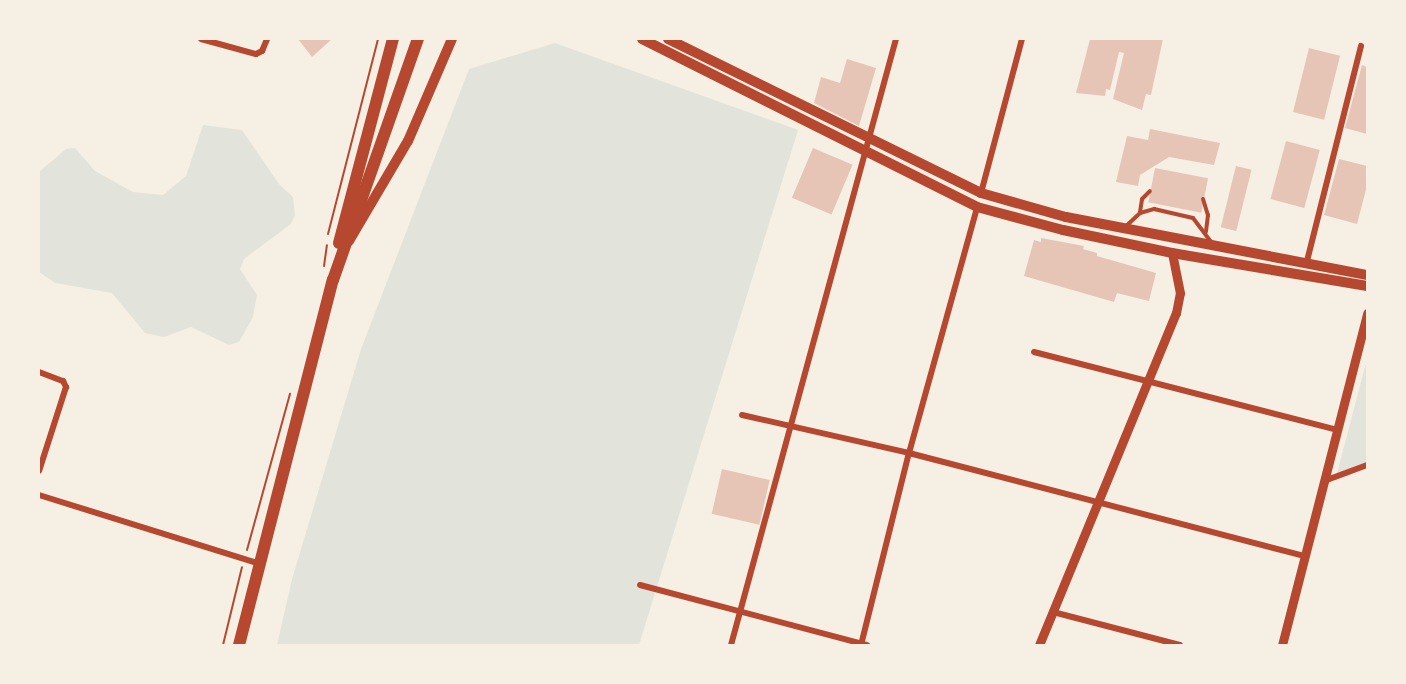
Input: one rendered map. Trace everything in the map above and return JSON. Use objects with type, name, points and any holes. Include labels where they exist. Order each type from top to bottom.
[{"type":"main road","points":[[239,645],[328,276],[393,39]]},
{"type":"main road","points":[[342,251],[418,39]]},
{"type":"main road","points":[[328,276],[408,141],[452,39]]},
{"type":"main road","points":[[642,39],[977,207],[1063,230],[1172,253],[1367,286]]},
{"type":"main road","points":[[668,39],[981,193],[1041,211],[1306,265],[1367,275]]},
{"type":"street","points":[[201,39],[259,53],[267,39]]},
{"type":"street","points":[[730,645],[872,138],[896,39]]},
{"type":"street","points":[[981,193],[1022,39]]},
{"type":"street","points":[[1306,265],[1361,46]]},
{"type":"street","points":[[640,585],[863,644],[909,453],[977,207]]},
{"type":"street","points":[[1039,645],[1176,313],[1179,284],[1172,253]]},
{"type":"street","points":[[1282,645],[1367,313]]},
{"type":"street","points":[[1034,352],[1337,430]]},
{"type":"street","points":[[39,372],[63,381],[65,390],[39,471]]},
{"type":"street","points":[[742,415],[792,424],[909,453],[1304,556]]},
{"type":"street","points":[[1324,481],[1367,465]]},
{"type":"street","points":[[39,495],[257,563]]},
{"type":"street","points":[[1053,612],[1180,645]]},
{"type":"lane","points":[[1140,213],[1142,199],[1150,191]]},
{"type":"lane","points":[[1203,199],[1208,215],[1206,232]]},
{"type":"lane","points":[[1124,228],[1140,213],[1154,209],[1193,218],[1206,232],[1214,246]]},
{"type":"path","points":[[328,276],[330,218],[378,39]]},
{"type":"path","points":[[223,645],[292,384]]},
{"type":"shaded area","points":[[555,43],[798,130],[639,645],[277,645],[292,579],[361,349],[469,69]]},
{"type":"shaded area","points":[[203,125],[242,130],[279,184],[293,197],[295,215],[291,224],[244,259],[240,269],[257,295],[253,317],[239,342],[229,345],[191,327],[164,337],[145,333],[112,293],[55,283],[39,272],[39,172],[66,149],[75,148],[95,171],[133,192],[163,195],[186,176]]},
{"type":"shaded area","points":[[1367,359],[1367,467],[1335,481]]},
{"type":"building","points":[[298,39],[332,39],[312,57]]},
{"type":"building","points":[[1090,39],[1163,39],[1151,95],[1146,94],[1142,110],[1113,99],[1124,53],[1119,52],[1110,90],[1106,89],[1105,96],[1076,93]]},
{"type":"building","points":[[1309,48],[1340,56],[1324,120],[1293,112]]},
{"type":"building","points":[[847,59],[876,68],[859,126],[814,103],[821,77],[840,83]]},
{"type":"building","points":[[1362,65],[1367,67],[1367,134],[1345,128]]},
{"type":"building","points":[[1150,129],[1220,143],[1214,165],[1169,157],[1140,175],[1138,186],[1116,182],[1127,136],[1148,140]]},
{"type":"building","points":[[1286,141],[1320,150],[1304,208],[1270,199]]},
{"type":"building","points":[[813,148],[853,165],[831,215],[792,198]]},
{"type":"building","points":[[1339,159],[1367,166],[1367,186],[1357,224],[1324,215]]},
{"type":"building","points":[[1236,166],[1252,170],[1236,231],[1221,227]]},
{"type":"building","points":[[1155,168],[1208,178],[1201,213],[1148,202]]},
{"type":"building","points":[[1041,238],[1084,246],[1083,249],[1097,253],[1097,256],[1156,273],[1149,301],[1117,293],[1114,302],[1024,276],[1034,240],[1041,242]]},
{"type":"building","points":[[722,469],[770,480],[759,525],[712,514]]}]
